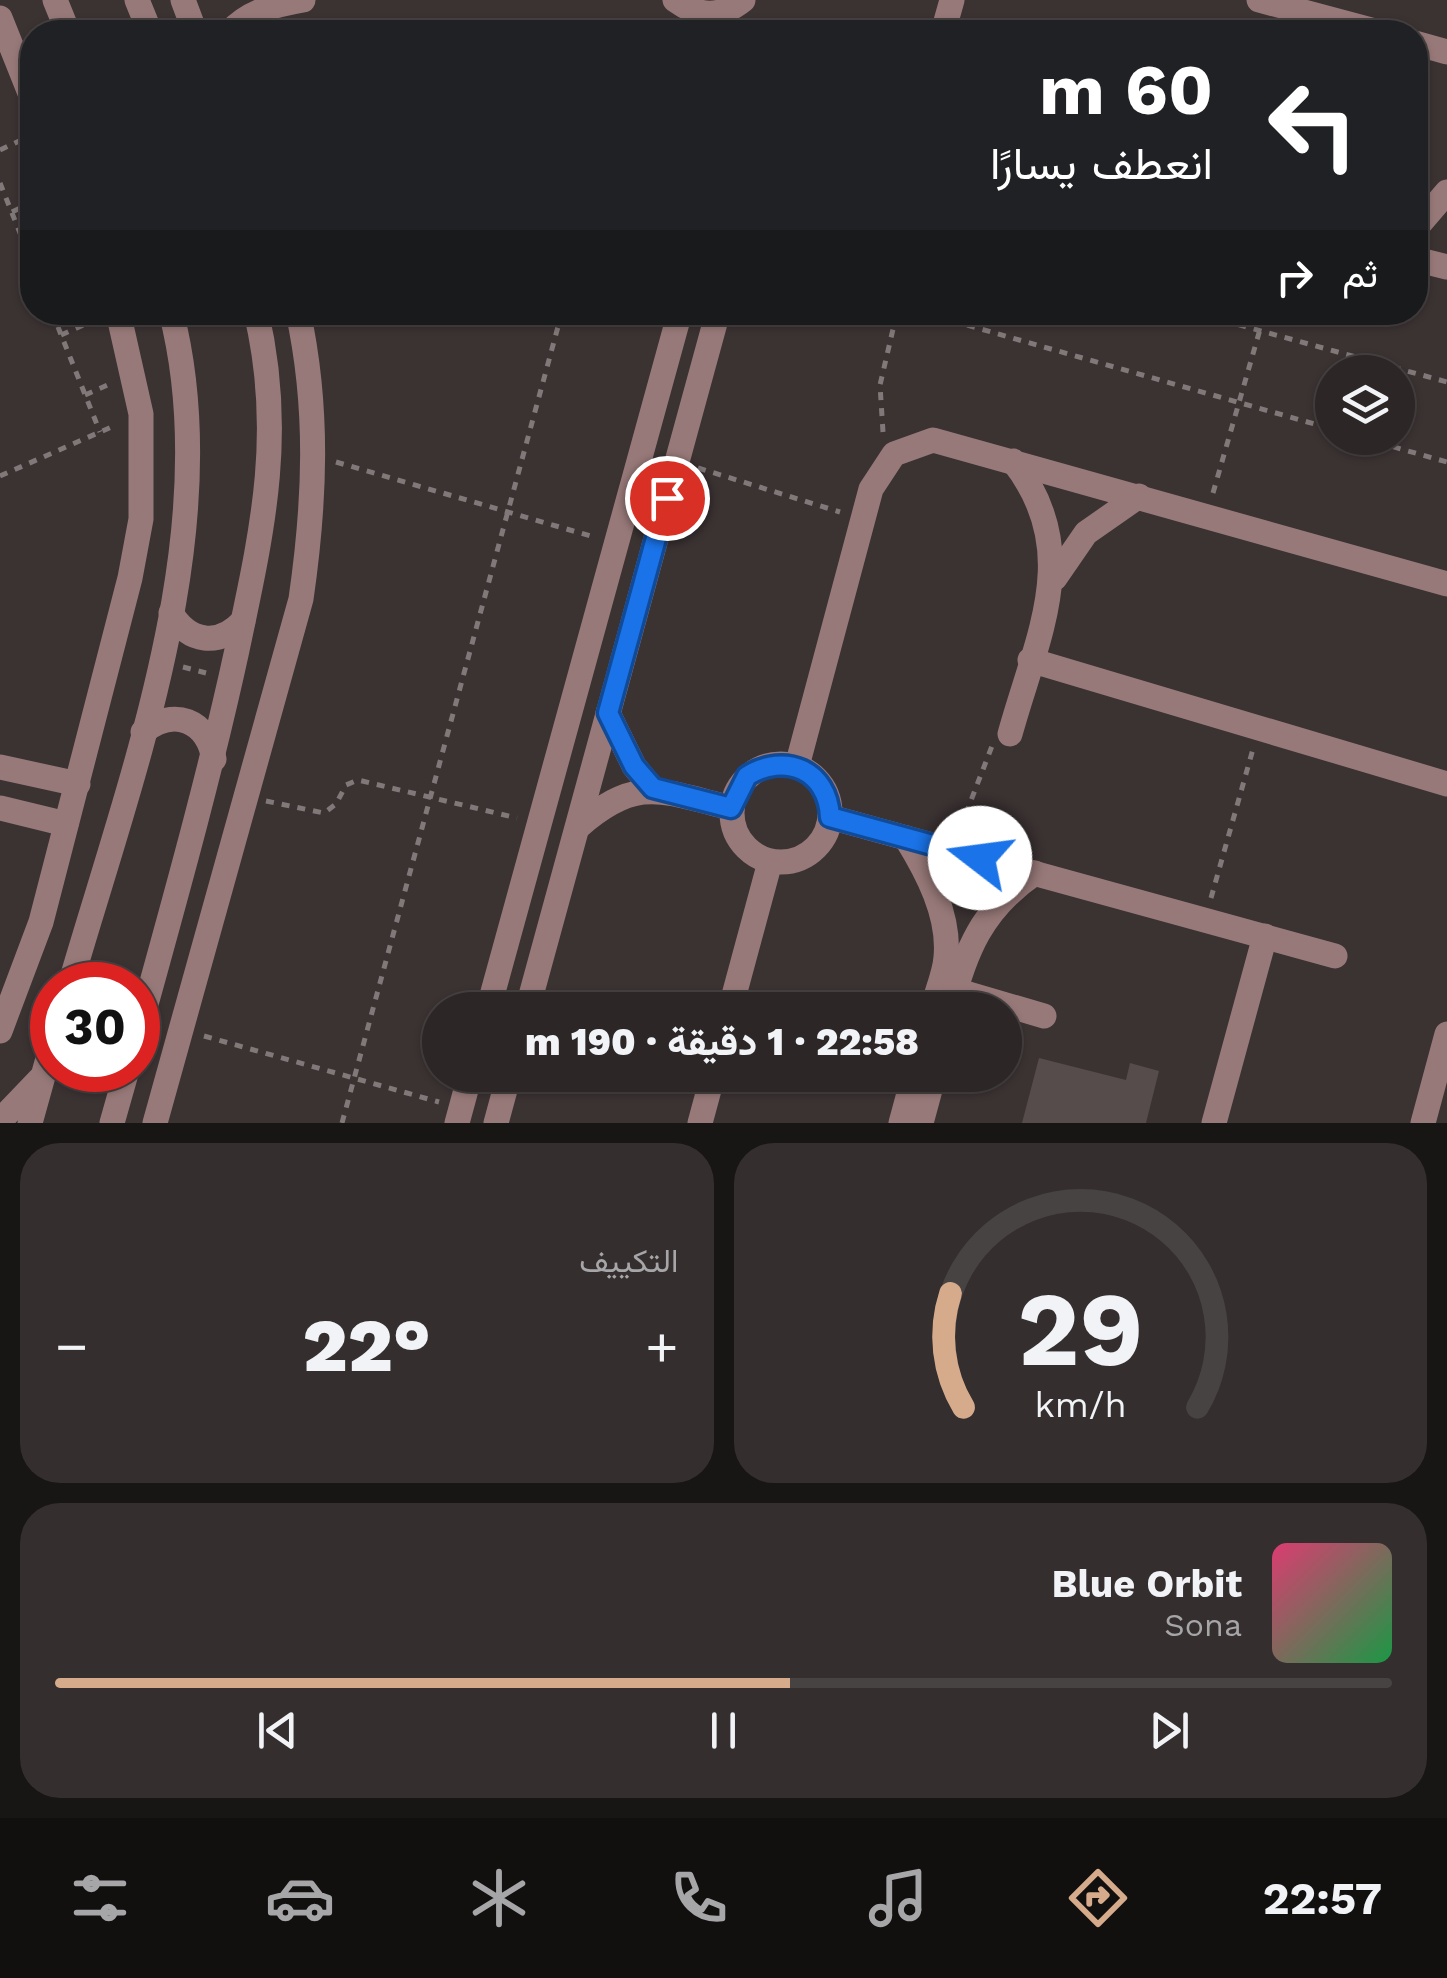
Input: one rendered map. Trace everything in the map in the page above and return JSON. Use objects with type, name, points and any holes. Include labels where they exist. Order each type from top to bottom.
[{"type":"street","points":[[241,20],[274,5],[303,0]]},
{"type":"street","points":[[1259,0],[1334,20]]},
{"type":"street","points":[[686,14],[735,15]]},
{"type":"street","points":[[0,18],[20,68]]},
{"type":"street","points":[[1428,215],[1447,192]]},
{"type":"street","points":[[0,1031],[41,922],[141,520],[141,414],[118,325]]},
{"type":"street","points":[[77,962],[143,732],[171,613],[186,502],[185,412],[173,325]]},
{"type":"street","points":[[158,962],[214,759],[262,538],[270,451],[267,358],[259,325]]},
{"type":"street","points":[[155,1123],[300,599],[312,521],[314,455],[301,325]]},
{"type":"street","points":[[493,992],[676,325]]},
{"type":"street","points":[[532,992],[714,325]]},
{"type":"street","points":[[797,766],[862,519],[880,470],[894,454],[933,440],[1447,584]]},
{"type":"street","points":[[1010,734],[1050,587],[1053,553],[1048,519],[1034,488],[1014,461]]},
{"type":"street","points":[[1050,587],[1086,534],[1140,496]]},
{"type":"street","points":[[171,613],[190,635],[204,639],[233,632],[243,621]]},
{"type":"street","points":[[1030,660],[1447,784]]},
{"type":"street","points":[[608,713],[634,766],[653,788]]},
{"type":"street","points":[[143,732],[171,717],[188,720],[211,742],[214,759]]},
{"type":"street","points":[[780,763],[797,766],[822,786],[830,817],[822,840],[805,856],[770,862],[740,842],[731,808],[747,776],[780,763]]},
{"type":"street","points":[[0,767],[78,784]]},
{"type":"street","points":[[578,827],[625,795],[653,788],[731,808]]},
{"type":"street","points":[[0,808],[66,824]]},
{"type":"street","points":[[830,817],[1335,956]]},
{"type":"street","points":[[906,838],[935,894],[943,925],[946,956],[937,992]]},
{"type":"street","points":[[735,992],[770,862]]},
{"type":"street","points":[[956,992],[973,936],[990,911],[1035,873]]},
{"type":"street","points":[[1214,1123],[1265,936]]},
{"type":"street","points":[[1022,1012],[1044,1016]]},
{"type":"street","points":[[1422,1123],[1447,1034]]},
{"type":"street","points":[[0,1121],[30,1090]]},
{"type":"street","points":[[30,1123],[39,1092]]},
{"type":"street","points":[[112,1123],[121,1092]]},
{"type":"street","points":[[496,1123],[504,1092]]},
{"type":"street","points":[[700,1123],[708,1092]]},
{"type":"street","points":[[901,1123],[909,1092]]},
{"type":"street","points":[[922,1123],[930,1092]]},
{"type":"path","points":[[0,182],[20,233]]},
{"type":"path","points":[[12,212],[20,208]]},
{"type":"path","points":[[57,325],[100,432]]},
{"type":"path","points":[[61,335],[84,325]]},
{"type":"path","points":[[342,1123],[558,325]]},
{"type":"path","points":[[894,454],[884,436],[878,401],[895,325]]},
{"type":"path","points":[[966,325],[1315,424]]},
{"type":"path","points":[[1238,325],[1447,382]]},
{"type":"path","points":[[1206,515],[1261,325]]},
{"type":"path","points":[[0,476],[141,414]]},
{"type":"path","points":[[1415,453],[1447,462]]},
{"type":"path","points":[[314,455],[616,544]]},
{"type":"path","points":[[677,462],[862,519]]},
{"type":"path","points":[[160,660],[230,679]]},
{"type":"path","points":[[1204,920],[1259,728]]},
{"type":"path","points":[[952,850],[989,750],[1010,734]]},
{"type":"path","points":[[247,795],[316,814],[331,810],[346,785],[358,780],[539,824]]},
{"type":"path","points":[[182,1030],[354,1078],[459,1116]]},
{"type":"building","points":[[1039,1058],[1126,1080],[1130,1063],[1159,1071],[1146,1123],[1022,1123]]},
{"type":"route","points":[[667,498],[608,713],[634,766],[653,788],[731,808],[736,791],[747,776],[780,763],[797,766],[822,786],[830,817],[980,858]]}]
